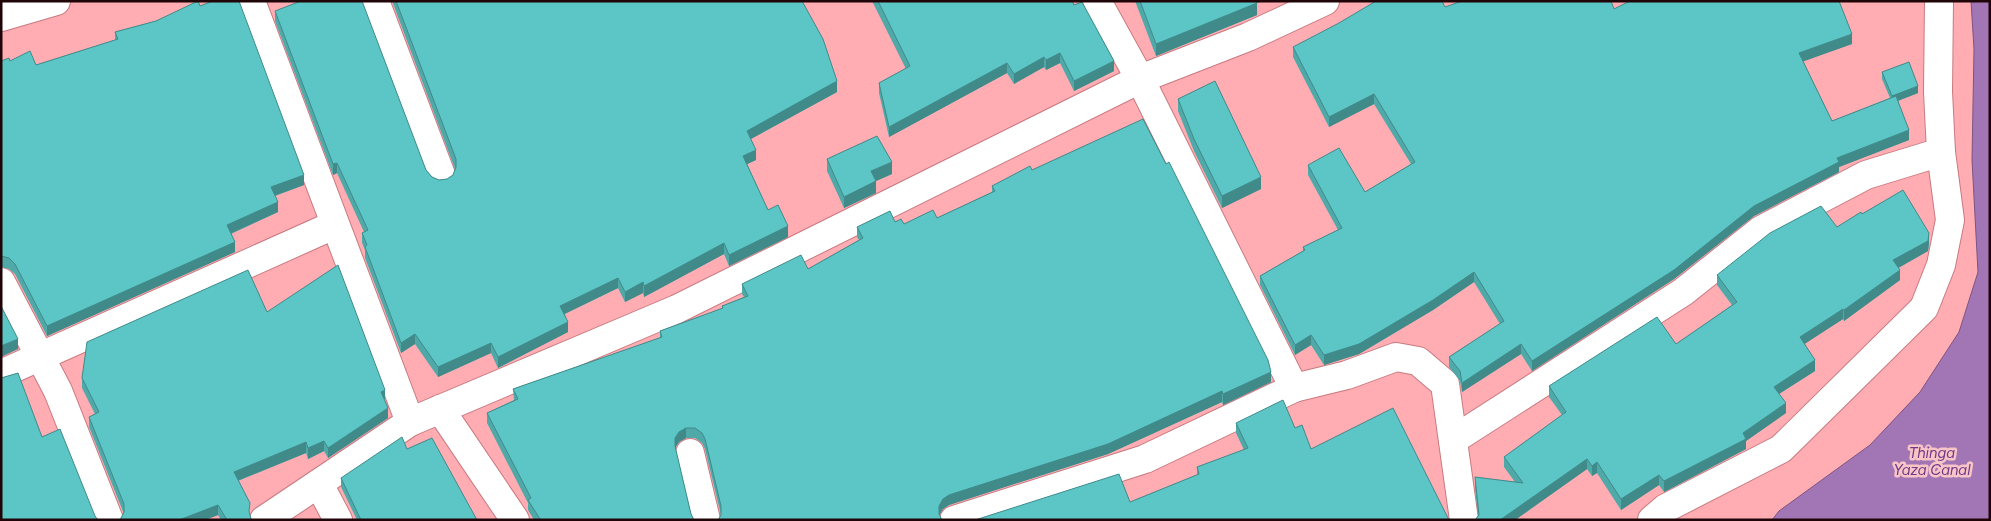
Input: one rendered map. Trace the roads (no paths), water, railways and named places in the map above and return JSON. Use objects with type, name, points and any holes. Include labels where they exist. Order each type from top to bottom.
[{"type":"street","points":[[1,18],[56,1]]},
{"type":"street","points":[[250,1],[410,422]]},
{"type":"street","points":[[375,1],[441,174]]},
{"type":"street","points":[[1097,1],[1140,80],[1294,388]]},
{"type":"street","points":[[264,520],[410,422],[678,309],[1140,80],[1248,37],[1326,1]]},
{"type":"street","points":[[1652,520],[1666,508],[1781,449],[1924,308],[1941,265],[1950,220],[1941,152],[1938,92],[1939,1]]},
{"type":"street","points":[[1454,440],[1683,292],[1761,230],[1866,175],[1941,152]]},
{"type":"street","points":[[1,374],[334,225]]},
{"type":"street","points":[[1,282],[58,391],[109,520]]},
{"type":"street","points":[[954,520],[1146,459],[1294,388],[1346,375],[1396,358],[1418,361],[1445,384],[1464,520]]},
{"type":"street","points":[[440,409],[515,520]]},
{"type":"street","points":[[690,453],[706,520]]},
{"type":"street","points":[[319,484],[338,520]]},
{"type":"water","name":"Thinga Yaza Canal","points":[[1971,1],[1990,1],[1990,520],[1772,520],[1779,511],[1870,445],[1920,392],[1959,332],[1978,272],[1972,160],[1974,49]]}]
